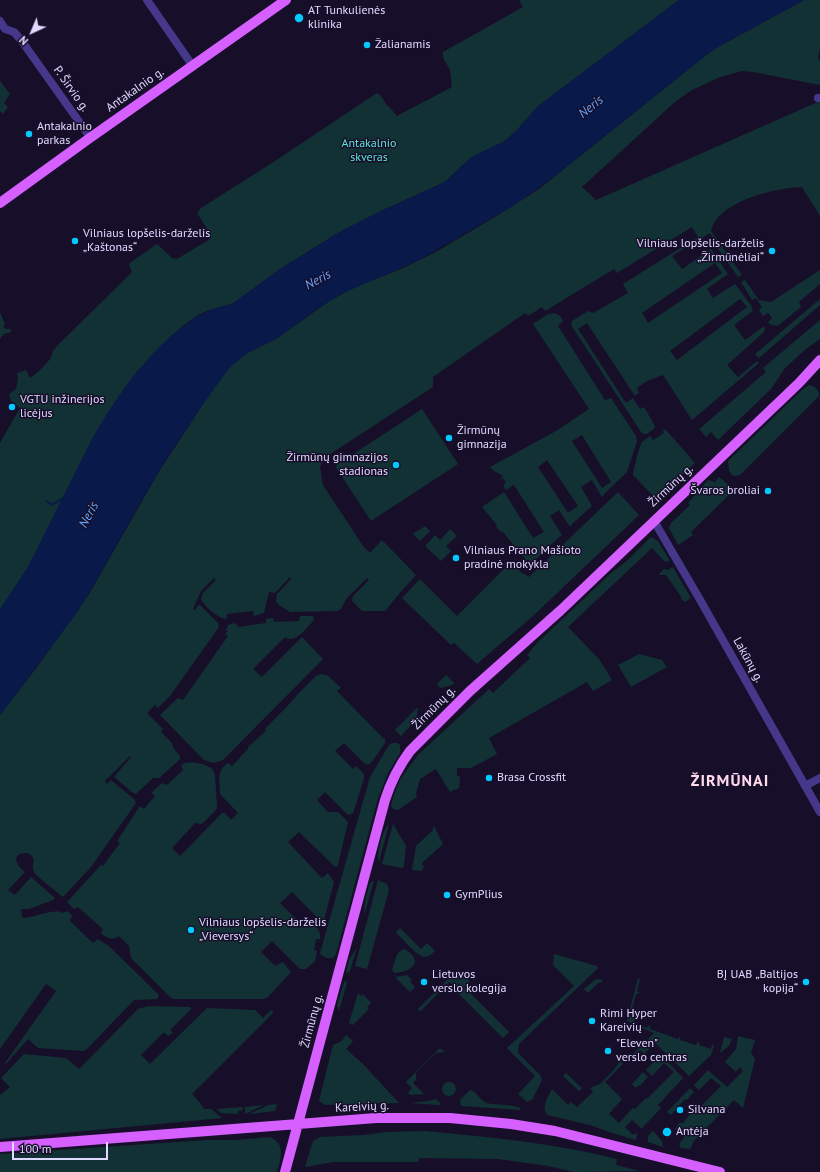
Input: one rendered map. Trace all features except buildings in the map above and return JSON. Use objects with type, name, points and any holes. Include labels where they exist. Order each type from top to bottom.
[{"type":"main road","name":"Antakalnio g.","points":[[0,203],[90,137],[286,0]]},
{"type":"main road","name":"Žirmūnų g.","points":[[285,1172],[385,800],[389,787],[398,769],[410,751],[470,691],[561,610],[799,383],[820,360]]},
{"type":"main road","name":"Žirmūnų g.","points":[[799,383],[820,368]]},
{"type":"main road","name":"Kareivių g.","points":[[0,1147],[376,1118],[450,1118],[533,1127],[578,1136],[720,1172]]},
{"type":"street","points":[[146,0],[192,65]]},
{"type":"street","name":"P. Širvio g.","points":[[0,21],[5,29],[14,32],[21,40],[90,137]]},
{"type":"street","name":"Lakūnų g.","points":[[654,521],[700,598],[820,812]]},
{"type":"street","points":[[805,786],[820,778]]},
{"type":"green space","name":"Antakalnio skveras","points":[[519,0],[679,0],[537,107],[518,129],[505,141],[474,156],[445,182],[381,211],[338,233],[280,269],[235,302],[198,315],[175,333],[136,373],[114,405],[94,438],[42,543],[22,577],[0,609],[0,443],[20,408],[11,401],[9,394],[16,389],[18,379],[17,373],[26,370],[30,378],[38,372],[50,359],[56,347],[132,272],[129,265],[131,262],[157,244],[172,258],[177,259],[210,239],[211,235],[197,213],[201,208],[377,93],[397,116],[452,87],[450,71],[443,58],[443,52],[523,7]]},
{"type":"green space","points":[[804,0],[820,0],[820,47],[818,58],[820,61],[820,85],[742,71],[720,77],[692,90],[676,101],[582,187],[596,200],[820,101],[820,216],[802,187],[763,193],[736,204],[724,212],[716,221],[711,231],[742,275],[738,277],[717,247],[718,245],[710,233],[672,256],[682,269],[711,249],[728,274],[707,289],[713,298],[735,284],[751,305],[753,311],[734,325],[745,340],[764,326],[765,329],[764,332],[727,365],[738,377],[757,361],[759,363],[692,420],[663,375],[647,381],[637,388],[639,393],[635,396],[587,323],[578,329],[626,403],[633,398],[640,409],[644,407],[655,426],[654,429],[647,434],[644,434],[641,432],[571,325],[572,321],[588,311],[593,313],[628,293],[623,284],[698,237],[692,227],[617,273],[614,269],[545,311],[542,307],[528,316],[525,313],[433,377],[433,387],[324,458],[320,467],[323,485],[363,546],[370,553],[382,540],[416,575],[384,611],[362,611],[352,601],[353,596],[369,580],[367,578],[346,599],[341,609],[338,611],[290,612],[279,605],[276,601],[277,594],[291,579],[290,577],[275,593],[269,592],[264,613],[254,616],[253,611],[227,614],[227,619],[216,615],[209,609],[201,599],[203,593],[216,580],[214,578],[201,591],[193,609],[195,610],[198,605],[200,605],[218,623],[219,627],[170,696],[158,708],[155,705],[147,713],[163,729],[161,732],[172,743],[174,749],[180,756],[180,759],[159,778],[153,778],[136,794],[114,777],[131,757],[130,756],[105,781],[107,784],[111,780],[134,799],[136,803],[91,867],[63,897],[36,875],[33,869],[33,857],[27,853],[22,853],[17,857],[17,863],[25,872],[8,890],[15,895],[31,877],[55,898],[29,909],[21,909],[22,918],[49,912],[63,913],[68,911],[72,916],[70,921],[93,943],[98,939],[110,947],[159,996],[157,999],[134,1000],[84,1051],[38,1048],[28,1039],[6,1064],[5,1063],[56,991],[46,984],[0,1049],[0,715],[40,663],[89,594],[158,473],[226,371],[249,352],[276,339],[328,302],[353,288],[403,268],[434,253],[539,189],[718,47]],"holes":[[[715,263],[722,273],[648,323],[642,313]],[[740,299],[747,307],[677,360],[670,351]]]},
{"type":"green space","points":[[0,81],[10,94],[4,103],[8,107],[3,114],[0,111]]},
{"type":"green space","points":[[820,270],[820,284],[799,302],[801,307],[779,325],[774,326],[768,322],[772,318],[768,313],[763,316],[759,310],[762,307],[756,298],[752,300],[741,282],[745,280],[759,300],[771,302]]},
{"type":"green space","points":[[820,299],[820,305],[759,358],[755,354]]},
{"type":"green space","points":[[0,312],[5,324],[3,326],[5,329],[11,329],[11,332],[4,334],[0,339]]},
{"type":"green space","points":[[555,313],[560,316],[563,321],[558,326],[605,400],[611,398],[636,436],[637,441],[627,472],[602,497],[592,480],[581,487],[592,506],[570,527],[559,510],[550,516],[562,535],[534,561],[534,563],[530,565],[502,531],[501,532],[496,527],[497,525],[482,507],[504,492],[533,538],[544,532],[514,485],[506,490],[503,485],[506,483],[503,478],[499,480],[503,476],[490,467],[556,431],[589,409],[533,324],[548,314]],"holes":[[[582,435],[611,482],[602,488],[572,441]],[[547,460],[578,506],[568,513],[538,467]]]},
{"type":"green space","points":[[820,320],[820,339],[806,349],[785,368],[771,389],[718,440],[711,432],[706,437],[699,429],[766,372],[763,368]]},
{"type":"green space","points":[[809,385],[813,386],[819,392],[819,396],[740,475],[733,476],[729,471],[728,461]]},
{"type":"green space","name":"Žirmūnų gimnazijos stadionas","points":[[422,409],[458,464],[371,521],[335,466]]},
{"type":"green space","points":[[663,429],[666,430],[695,463],[656,499],[633,475],[633,473],[642,442],[650,436],[653,440],[664,433]]},
{"type":"green space","points":[[719,477],[730,486],[731,493],[691,532],[693,535],[678,545],[669,528],[671,523],[690,505],[688,503],[708,480],[715,482]]},
{"type":"green space","points":[[618,492],[639,515],[533,616],[477,664],[454,643],[451,645],[402,598],[420,579],[457,616],[511,562],[523,574],[529,577]]},
{"type":"green space","points":[[425,526],[430,531],[420,541],[413,534]]},
{"type":"green space","points":[[450,529],[457,536],[446,546],[451,551],[441,561],[425,546],[435,535],[440,540]]},
{"type":"green space","points":[[651,537],[658,541],[670,561],[665,562],[652,548],[568,627],[599,659],[612,680],[593,691],[587,682],[489,738],[497,754],[471,768],[457,768],[457,776],[460,776],[459,788],[450,792],[436,769],[420,779],[416,794],[417,797],[398,810],[393,809],[391,805],[401,778],[418,755],[489,689],[493,693],[530,658],[527,655],[537,643],[611,573],[627,561]]},
{"type":"green space","points":[[673,567],[691,598],[685,602],[681,599],[682,598],[666,575],[659,574],[664,569],[668,570]]},
{"type":"green space","points":[[300,616],[313,616],[314,620],[297,637],[289,639],[285,637],[253,669],[262,677],[302,637],[323,659],[223,760],[214,763],[204,760],[160,715],[178,698],[183,700],[228,636],[225,634],[228,631],[226,630],[228,625],[235,623],[238,627],[266,623],[266,619],[273,618],[274,622],[299,621]]},
{"type":"green space","points":[[639,654],[662,660],[667,667],[631,687],[618,665]]},
{"type":"green space","points":[[321,674],[327,675],[341,688],[337,691],[384,739],[385,738],[385,743],[368,765],[365,764],[344,743],[335,751],[353,769],[356,766],[364,774],[364,779],[353,813],[349,815],[346,813],[325,792],[317,800],[328,812],[338,812],[348,822],[338,865],[336,867],[334,866],[299,832],[288,842],[322,878],[328,873],[334,882],[324,920],[322,922],[292,892],[280,903],[302,925],[306,921],[314,925],[319,930],[320,939],[316,939],[314,950],[317,951],[315,961],[306,969],[300,969],[272,941],[261,952],[275,966],[283,962],[291,972],[268,997],[264,999],[171,998],[131,958],[129,946],[119,936],[112,939],[105,936],[101,933],[103,929],[78,907],[74,909],[67,902],[101,865],[103,866],[120,843],[117,841],[140,806],[144,809],[155,796],[151,793],[162,783],[167,785],[183,770],[181,765],[183,763],[199,763],[213,770],[215,775],[217,807],[216,810],[202,824],[195,823],[172,848],[180,856],[222,813],[225,813],[231,820],[238,813],[220,794],[220,773],[222,769],[228,763],[232,766],[248,749],[248,747],[266,731],[265,729],[296,696],[316,676]]},
{"type":"green space","points":[[446,675],[454,683],[452,685],[440,688],[437,684]]},
{"type":"green space","points":[[417,708],[416,720],[401,736],[395,730]]},
{"type":"green space","points":[[393,743],[400,745],[400,753],[388,773],[378,798],[336,954],[333,958],[327,958],[320,953],[370,777],[389,745]]},
{"type":"green space","points":[[389,824],[379,862],[378,854],[381,842],[384,831]]},
{"type":"green space","points":[[393,824],[406,846],[404,866],[402,868],[382,864]]},
{"type":"green space","points":[[434,826],[443,844],[422,863],[424,868],[421,871],[413,870],[416,846],[432,831]]},
{"type":"green space","points":[[374,880],[364,916],[365,901],[370,883]]},
{"type":"green space","points":[[378,880],[387,884],[389,890],[367,969],[355,966]]},
{"type":"green space","points":[[400,928],[421,949],[427,943],[435,951],[425,957],[421,956],[398,935],[396,932]]},
{"type":"green space","points":[[357,947],[350,971],[348,973],[346,972],[349,960]]},
{"type":"green space","points":[[404,949],[414,957],[414,965],[407,970],[395,973],[392,971],[396,958],[399,952]]},
{"type":"green space","points":[[554,954],[597,966],[598,968],[519,1044],[519,1054],[540,1075],[542,1080],[532,1100],[527,1102],[518,1094],[535,1076],[507,1048],[574,986],[553,965]]},
{"type":"green space","points":[[458,969],[470,981],[464,987],[509,1032],[503,1038],[452,987],[453,985],[449,982],[420,1012],[418,1009]]},
{"type":"green space","points":[[407,975],[412,980],[410,982],[415,987],[410,992],[395,977]]},
{"type":"green space","points":[[638,978],[640,979],[637,991],[640,993],[636,994],[632,1009],[635,1011],[631,1012],[630,1016],[635,1018],[634,1023],[647,1028],[650,1025],[650,1029],[678,1039],[680,1036],[680,1040],[696,1045],[698,1041],[699,1045],[711,1049],[712,1045],[714,1045],[711,1055],[689,1076],[655,1043],[644,1054],[640,1050],[638,1052],[642,1056],[636,1061],[631,1056],[654,1033],[627,1021]]},
{"type":"green space","points":[[596,979],[603,980],[588,993],[584,989]]},
{"type":"green space","points":[[346,981],[347,983],[339,1011],[337,1005],[344,982]]},
{"type":"green space","points":[[358,993],[361,996],[363,994],[371,1003],[367,1007],[369,1009],[353,1025],[349,1023]]},
{"type":"green space","points":[[148,1006],[190,1007],[191,1009],[170,1030],[173,1033],[168,1036],[163,1033],[141,1055],[150,1064],[207,1008],[255,1010],[263,1018],[271,1010],[274,1012],[192,1094],[204,1109],[211,1109],[222,1118],[0,1139],[0,1095],[10,1087],[1,1078],[24,1054],[66,1058],[79,1069],[138,1009]]},
{"type":"green space","points":[[346,1035],[353,1041],[346,1049],[363,1064],[399,1103],[325,1105],[319,1101],[333,1045],[342,1041]]},
{"type":"green space","points":[[738,1036],[755,1040],[751,1053],[755,1059],[743,1108],[734,1100],[694,1141],[690,1149],[681,1148],[679,1144],[684,1138],[675,1129],[680,1122],[682,1124],[692,1112],[694,1113],[721,1086],[711,1078],[699,1090],[694,1085],[708,1070],[727,1087],[743,1071],[740,1067],[736,1072],[725,1062],[736,1049]]},
{"type":"green space","points":[[724,1037],[732,1039],[729,1046],[720,1053]]},
{"type":"green space","points":[[439,1049],[445,1052],[436,1053],[416,1073],[416,1079],[413,1083],[424,1094],[410,1095],[408,1093],[412,1088],[406,1082]]},
{"type":"green space","points":[[658,1057],[663,1057],[683,1078],[658,1105],[661,1108],[642,1128],[632,1120],[625,1127],[633,1135],[636,1133],[637,1134],[636,1140],[590,1125],[547,1115],[545,1112],[547,1098],[552,1089],[568,1105],[571,1102],[577,1107],[593,1092],[590,1088],[600,1084],[613,1071],[620,1061],[623,1064],[605,1082],[622,1099],[609,1114],[619,1123],[633,1108],[635,1109],[646,1098],[647,1099],[674,1072],[664,1063],[652,1076],[646,1070]]},
{"type":"green space","points":[[643,1072],[648,1077],[640,1086],[639,1085],[636,1088],[632,1084]]},
{"type":"green space","points":[[566,1073],[582,1088],[579,1091],[563,1076]]},
{"type":"green space","points":[[449,1082],[454,1084],[456,1089],[454,1094],[449,1096],[444,1094],[442,1089],[444,1084]]},
{"type":"green space","points":[[690,1088],[694,1092],[687,1100],[685,1099],[671,1115],[667,1112]]},
{"type":"green space","points":[[470,1090],[483,1101],[488,1103],[516,1106],[521,1110],[461,1106],[460,1100]]},
{"type":"green space","points":[[436,1099],[440,1105],[409,1103],[429,1101]]},
{"type":"green space","points":[[277,1104],[275,1111],[249,1114],[269,1105]]},
{"type":"green space","points":[[264,1105],[245,1114],[245,1107]]},
{"type":"green space","points":[[242,1107],[243,1110],[238,1111],[238,1114],[221,1113],[217,1109]]},
{"type":"green space","points":[[424,1131],[497,1138],[593,1153],[617,1159],[616,1165],[640,1171],[574,1172],[548,1166],[498,1159],[419,1158],[418,1162],[333,1162],[305,1167],[313,1141],[320,1137]]},
{"type":"green space","points":[[653,1131],[662,1141],[663,1147],[648,1142],[648,1136]]},
{"type":"green space","points":[[270,1137],[278,1144],[281,1152],[277,1172],[0,1172],[0,1154]]},
{"type":"water","name":"Neris","points":[[679,0],[804,0],[718,47],[705,56],[551,179],[516,204],[417,261],[341,294],[317,309],[276,339],[249,352],[231,366],[205,401],[168,456],[78,611],[0,715],[0,609],[28,567],[93,437],[108,412],[131,379],[157,349],[197,316],[215,308],[235,302],[280,269],[338,233],[381,211],[445,182],[474,156],[505,141],[518,129],[537,107]]},
{"type":"waterway","points":[[47,501],[52,505],[63,498]]},
{"type":"place","name":"AT Tunkulienės klinika","points":[[299,18]]},
{"type":"place","name":"Žalianamis","points":[[367,45]]},
{"type":"place","name":"Antakalnio parkas","points":[[29,134]]},
{"type":"place","name":"Vilniaus lopšelis-darželis „Kaštonas“","points":[[75,241]]},
{"type":"place","name":"Vilniaus lopšelis-darželis „Žirmūnėliai“","points":[[772,251]]},
{"type":"place","name":"VGTU inžinerijos licėjus","points":[[12,407]]},
{"type":"place","name":"Žirmūnų gimnazija","points":[[449,438]]},
{"type":"place","name":"Žirmūnų gimnazijos stadionas","points":[[396,465]]},
{"type":"place","name":"Švaros broliai","points":[[768,491]]},
{"type":"place","name":"Vilniaus Prano Mašioto pradinė mokykla","points":[[456,558]]},
{"type":"place","name":"Brasa Crossfit","points":[[489,778]]},
{"type":"place","name":"GymPlius","points":[[447,895]]},
{"type":"place","name":"Vilniaus lopšelis-darželis „Vieversys“","points":[[191,930]]},
{"type":"place","name":"Lietuvos verslo kolegija","points":[[424,982]]},
{"type":"place","name":"BĮ UAB „Baltijos kopija“","points":[[806,982]]},
{"type":"place","name":"Rimi Hyper Kareivių","points":[[592,1021]]},
{"type":"place","name":"\"Eleven\" verslo centras","points":[[608,1051]]},
{"type":"place","name":"Silvana","points":[[680,1110]]},
{"type":"place","name":"Antėja","points":[[667,1132]]},
{"type":"district","name":"ŽIRMŪNAI","points":[[730,781]]}]
